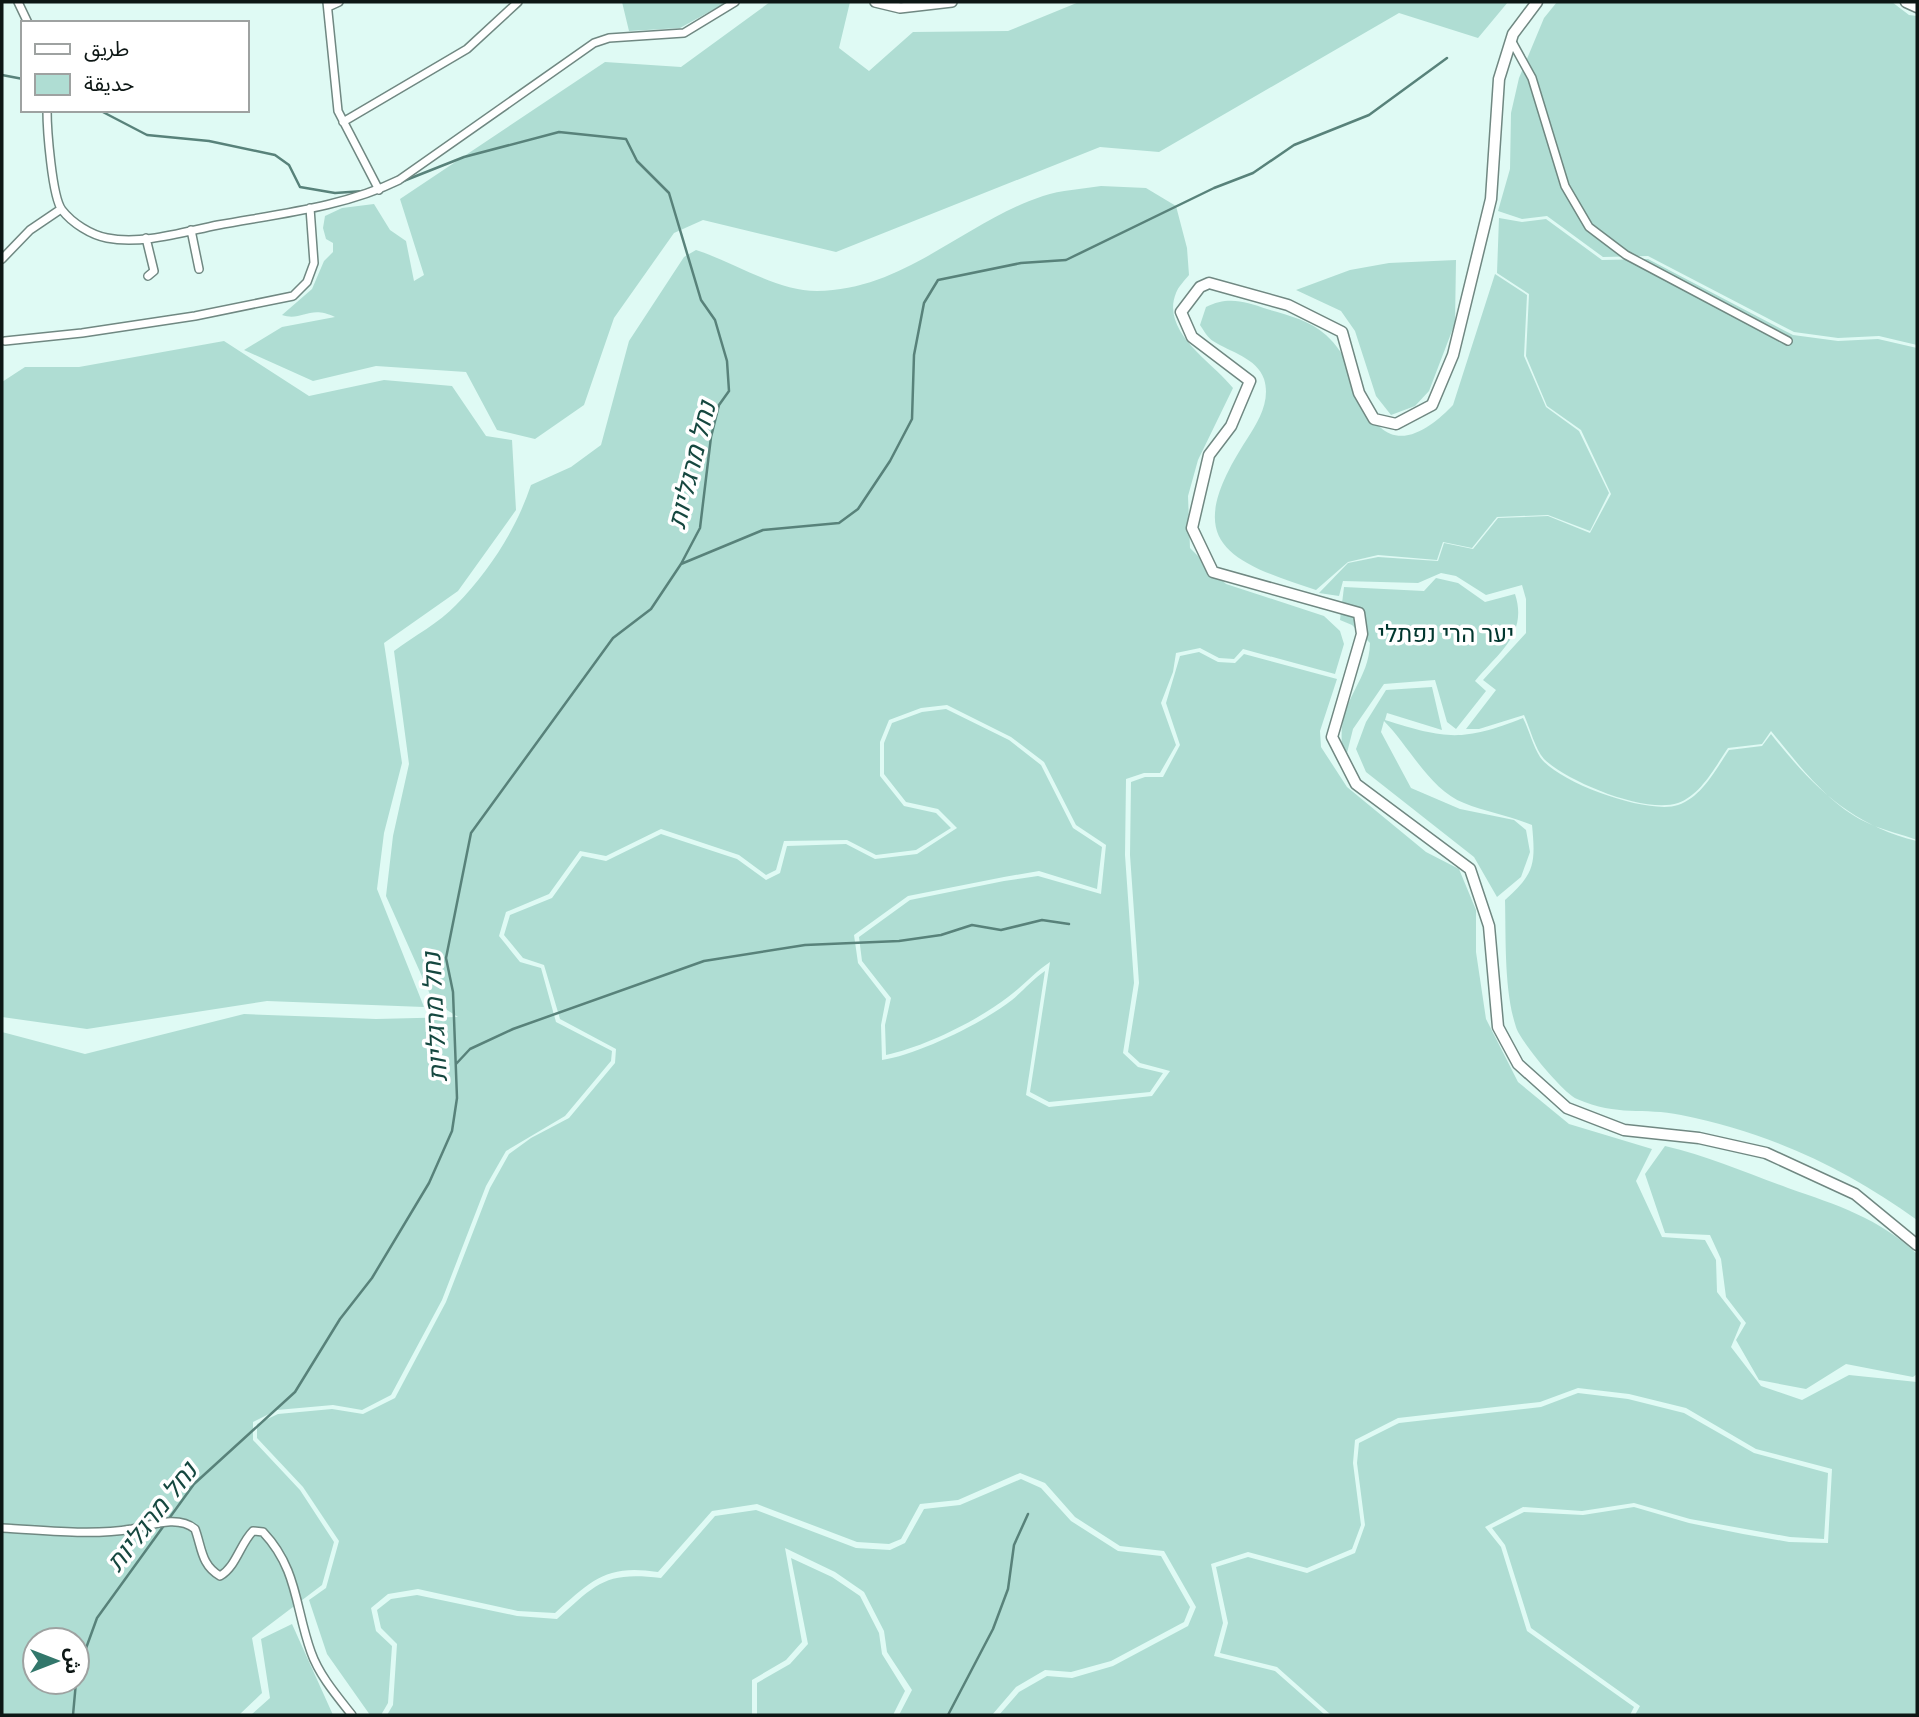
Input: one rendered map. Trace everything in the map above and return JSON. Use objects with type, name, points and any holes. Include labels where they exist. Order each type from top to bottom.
[{"type":"main road","points":[[1537,2],[1511,39],[1499,79],[1491,199],[1453,355],[1432,405],[1396,424],[1374,419],[1359,393],[1342,332],[1288,305],[1209,283],[1200,287],[1181,312],[1192,337],[1250,381],[1231,426],[1209,455],[1192,528],[1213,572],[1359,613],[1362,634],[1332,737],[1356,784],[1470,869],[1489,926],[1498,1027],[1518,1064],[1567,1108],[1624,1130],[1699,1138],[1766,1153],[1822,1178],[1855,1194],[1917,1245]]},
{"type":"main road","points":[[1906,2],[1917,7]]},
{"type":"street","points":[[18,2],[27,21]]},
{"type":"street","points":[[339,2],[328,4],[334,94],[343,122],[379,190]]},
{"type":"street","points":[[343,122],[467,49],[518,2]]},
{"type":"street","points":[[47,112],[53,174],[61,209],[78,225],[105,238],[146,238],[310,208],[379,190],[399,180],[594,43],[609,38],[684,33],[735,2]]},
{"type":"street","points":[[875,2],[900,8],[952,2]]},
{"type":"street","points":[[1511,39],[1532,78],[1565,186],[1589,228],[1626,256],[1788,341]]},
{"type":"street","points":[[3,342],[182,318],[293,296],[307,282],[314,263],[310,208]]},
{"type":"street","points":[[2,259],[30,230],[61,209]]},
{"type":"street","points":[[191,230],[200,269]]},
{"type":"street","points":[[146,238],[154,264],[154,271],[148,276]]},
{"type":"street","points":[[2,1528],[89,1531],[129,1529],[177,1521],[195,1529],[202,1558],[211,1571],[220,1576],[228,1572],[246,1538],[254,1531],[263,1532],[274,1544],[287,1568],[301,1606],[311,1652],[322,1674],[352,1715]]},
{"type":"green space","points":[[622,2],[727,2],[680,28],[629,31]]},
{"type":"green space","points":[[770,2],[850,2],[839,48],[869,71],[913,32],[1008,31],[1079,2],[1508,2],[1478,38],[1399,13],[1159,152],[1100,147],[836,252],[703,220],[674,233],[614,318],[584,405],[535,439],[497,430],[466,372],[376,366],[313,381],[244,350],[282,327],[335,317],[319,312],[289,317],[282,315],[312,289],[324,261],[333,252],[333,243],[326,239],[323,228],[325,216],[342,208],[374,204],[390,230],[406,241],[414,281],[424,275],[400,199],[605,62],[681,67]]},
{"type":"green space","points":[[1557,2],[1892,2],[1909,15],[1917,16],[1917,345],[1879,336],[1838,338],[1794,332],[1648,256],[1603,257],[1547,216],[1522,219],[1498,211],[1510,169],[1511,113],[1519,78],[1544,18]]},
{"type":"green space","points":[[1101,186],[1146,188],[1176,206],[1187,248],[1189,275],[1176,293],[1173,307],[1175,321],[1191,346],[1233,388],[1198,460],[1188,496],[1190,548],[1226,584],[1324,616],[1340,631],[1344,644],[1335,674],[1243,649],[1234,659],[1219,658],[1200,648],[1176,653],[1173,672],[1161,703],[1176,745],[1160,773],[1144,773],[1126,779],[1125,855],[1134,983],[1123,1053],[1138,1067],[1163,1073],[1150,1092],[1049,1102],[1030,1092],[1050,962],[1008,997],[981,1015],[950,1032],[886,1055],[885,1025],[891,998],[862,961],[859,937],[910,900],[1004,881],[1038,876],[1101,894],[1106,845],[1076,825],[1044,762],[1011,737],[947,705],[921,708],[889,720],[880,742],[880,776],[904,806],[936,813],[951,828],[916,850],[876,855],[847,840],[784,841],[776,870],[766,875],[739,855],[661,829],[606,856],[580,851],[549,894],[506,912],[499,936],[520,962],[541,968],[556,1022],[612,1051],[611,1061],[565,1116],[506,1151],[486,1186],[442,1300],[391,1395],[362,1410],[333,1405],[277,1410],[253,1422],[253,1440],[300,1490],[334,1542],[322,1585],[252,1638],[262,1693],[239,1715],[2,1715],[2,1032],[85,1054],[244,1014],[376,1019],[458,1017],[433,1001],[386,896],[393,836],[409,764],[394,651],[449,612],[480,578],[518,518],[531,485],[571,467],[601,445],[629,341],[684,257],[696,250],[771,281],[802,290],[849,288],[906,267],[1014,208],[1064,191]]},
{"type":"green space","points":[[1499,218],[1522,222],[1546,219],[1602,260],[1648,259],[1793,335],[1838,341],[1878,339],[1917,348],[1917,840],[1870,824],[1841,807],[1816,784],[1771,731],[1762,744],[1728,748],[1707,780],[1694,794],[1678,803],[1664,805],[1647,804],[1608,794],[1555,768],[1541,755],[1524,715],[1479,729],[1466,729],[1496,690],[1483,680],[1526,633],[1526,599],[1522,585],[1486,595],[1456,576],[1441,573],[1418,583],[1343,581],[1339,596],[1319,593],[1348,563],[1378,557],[1438,561],[1444,543],[1473,549],[1498,518],[1548,516],[1590,533],[1611,494],[1581,430],[1547,406],[1526,356],[1529,294],[1497,273]]},
{"type":"green space","points":[[1456,260],[1455,323],[1429,391],[1415,406],[1391,415],[1376,396],[1355,331],[1341,311],[1296,290],[1350,270],[1389,263]]},
{"type":"green space","points":[[1495,274],[1527,295],[1524,356],[1546,407],[1579,431],[1609,493],[1590,531],[1548,515],[1497,517],[1472,548],[1443,542],[1437,560],[1378,555],[1348,562],[1316,590],[1255,567],[1235,555],[1221,540],[1215,522],[1217,500],[1228,473],[1259,418],[1265,403],[1266,387],[1255,366],[1206,334],[1200,325],[1206,307],[1221,302],[1244,302],[1313,325],[1340,351],[1378,425],[1389,433],[1409,435],[1429,426],[1453,405]]},
{"type":"green space","points":[[224,341],[309,396],[384,380],[452,386],[486,436],[512,440],[516,510],[458,591],[384,643],[402,763],[384,833],[377,889],[424,1007],[267,1001],[87,1029],[2,1017],[2,382],[25,367],[79,367]]},
{"type":"green space","name":"יער הרי נפתלי","points":[[1436,578],[1458,583],[1485,602],[1515,594],[1518,620],[1509,642],[1475,681],[1486,691],[1456,729],[1447,722],[1435,680],[1384,684],[1353,729],[1345,761],[1342,724],[1364,672],[1370,643],[1352,625],[1340,620],[1344,587],[1424,591]]},
{"type":"green space","points":[[1199,652],[1218,662],[1235,663],[1244,654],[1337,679],[1320,731],[1321,747],[1347,787],[1426,852],[1459,869],[1476,910],[1476,952],[1486,1019],[1518,1082],[1569,1124],[1652,1149],[1636,1181],[1662,1237],[1705,1240],[1716,1260],[1717,1292],[1741,1323],[1731,1347],[1761,1386],[1802,1400],[1849,1375],[1917,1382],[1917,1715],[1635,1715],[1640,1706],[1531,1628],[1505,1545],[1492,1528],[1524,1512],[1583,1515],[1634,1507],[1689,1523],[1743,1534],[1789,1542],[1828,1543],[1832,1469],[1756,1449],[1686,1408],[1629,1394],[1578,1388],[1540,1402],[1398,1418],[1355,1440],[1353,1463],[1361,1525],[1352,1549],[1307,1568],[1248,1552],[1211,1564],[1223,1623],[1214,1656],[1275,1671],[1325,1715],[999,1715],[1019,1692],[1047,1676],[1072,1678],[1113,1666],[1188,1626],[1196,1607],[1164,1551],[1120,1546],[1075,1517],[1045,1483],[1020,1473],[958,1500],[920,1504],[901,1539],[889,1544],[857,1542],[757,1504],[712,1511],[658,1572],[625,1570],[601,1577],[555,1613],[518,1611],[418,1589],[388,1594],[371,1608],[376,1631],[392,1646],[388,1703],[381,1715],[370,1715],[327,1654],[309,1600],[326,1588],[339,1541],[303,1487],[257,1438],[257,1424],[278,1414],[332,1409],[363,1414],[395,1398],[446,1302],[490,1188],[509,1154],[531,1138],[569,1118],[615,1063],[616,1049],[560,1019],[544,965],[523,958],[504,935],[510,915],[552,898],[582,856],[606,861],[661,834],[737,859],[766,880],[780,873],[787,846],[846,844],[875,859],[917,854],[957,828],[938,809],[906,802],[884,774],[884,743],[892,723],[922,712],[946,709],[1009,740],[1041,765],[1073,828],[1102,847],[1097,889],[1039,871],[1004,877],[908,896],[854,935],[858,963],[886,999],[881,1025],[882,1060],[913,1052],[967,1028],[1000,1009],[1045,971],[1026,1095],[1049,1107],[1152,1096],[1170,1071],[1140,1063],[1128,1052],[1139,983],[1130,855],[1131,782],[1145,777],[1163,777],[1180,745],[1166,703],[1180,656]]},
{"type":"green space","points":[[1432,687],[1442,730],[1387,713],[1385,720],[1424,731],[1454,735],[1484,731],[1523,718],[1540,757],[1550,767],[1584,786],[1626,801],[1647,805],[1664,807],[1687,801],[1708,782],[1729,750],[1762,746],[1771,734],[1802,770],[1835,801],[1872,825],[1917,841],[1917,1220],[1862,1184],[1776,1142],[1681,1115],[1592,1105],[1571,1095],[1553,1078],[1519,1034],[1512,1013],[1508,981],[1505,900],[1522,883],[1531,868],[1534,850],[1532,825],[1452,797],[1430,778],[1384,721],[1381,732],[1411,788],[1460,809],[1514,820],[1526,830],[1530,852],[1521,877],[1497,897],[1474,857],[1366,772],[1356,749],[1366,722],[1386,690]]},
{"type":"green space","points":[[1665,1146],[1712,1160],[1840,1207],[1888,1231],[1917,1254],[1917,1374],[1913,1377],[1846,1364],[1806,1389],[1759,1380],[1736,1340],[1746,1323],[1726,1297],[1721,1259],[1710,1235],[1665,1233],[1645,1174]]},
{"type":"green space","points":[[1578,1393],[1628,1399],[1684,1413],[1754,1453],[1828,1473],[1824,1539],[1790,1537],[1690,1519],[1634,1503],[1582,1511],[1523,1507],[1485,1527],[1501,1547],[1527,1631],[1634,1707],[1630,1715],[1331,1715],[1277,1667],[1220,1653],[1228,1623],[1216,1567],[1248,1557],[1307,1573],[1355,1553],[1365,1525],[1357,1463],[1359,1443],[1399,1423],[1541,1407]]},
{"type":"green space","points":[[1021,1479],[1041,1488],[1071,1521],[1118,1551],[1161,1556],[1190,1607],[1184,1622],[1111,1661],[1071,1672],[1045,1670],[1016,1687],[992,1715],[899,1715],[912,1690],[887,1652],[884,1631],[864,1592],[835,1572],[785,1548],[802,1642],[786,1660],[752,1680],[752,1715],[387,1715],[393,1705],[397,1644],[381,1628],[377,1610],[391,1599],[417,1595],[517,1616],[557,1619],[603,1583],[627,1577],[661,1578],[715,1516],[756,1510],[856,1548],[890,1550],[905,1543],[924,1509],[960,1505]]},
{"type":"green space","points":[[791,1558],[832,1577],[860,1596],[879,1633],[882,1654],[905,1691],[893,1715],[757,1715],[757,1683],[790,1664],[808,1644]]},
{"type":"green space","points":[[292,1624],[333,1715],[251,1715],[270,1698],[261,1639]]},
{"type":"waterway","points":[[681,564],[763,530],[839,523],[858,509],[890,461],[912,419],[914,355],[924,303],[938,280],[1021,263],[1066,260],[1214,188],[1253,173],[1294,145],[1369,115],[1447,58]]},
{"type":"waterway","points":[[2,75],[21,79]]},
{"type":"waterway","points":[[103,112],[147,135],[209,141],[275,155],[289,165],[300,187],[335,193],[364,191]]},
{"type":"waterway","name":"נחל מרגליות","points":[[91,1634],[97,1618],[194,1484],[295,1392],[340,1319],[372,1278],[429,1183],[452,1131],[457,1098],[453,992],[446,958],[471,833],[613,638],[651,609],[681,564],[700,528],[711,437],[719,405],[729,391],[727,361],[715,320],[701,300],[669,193],[637,161],[626,139],[559,132],[464,157],[401,182]]},
{"type":"waterway","points":[[456,1064],[470,1049],[513,1029],[704,961],[805,945],[899,941],[941,935],[972,925],[1001,930],[1042,920],[1069,924]]},
{"type":"waterway","points":[[948,1715],[993,1629],[1008,1589],[1014,1545],[1028,1514]]},
{"type":"waterway","name":"נחל מרגליות","points":[[73,1715],[75,1696]]}]
